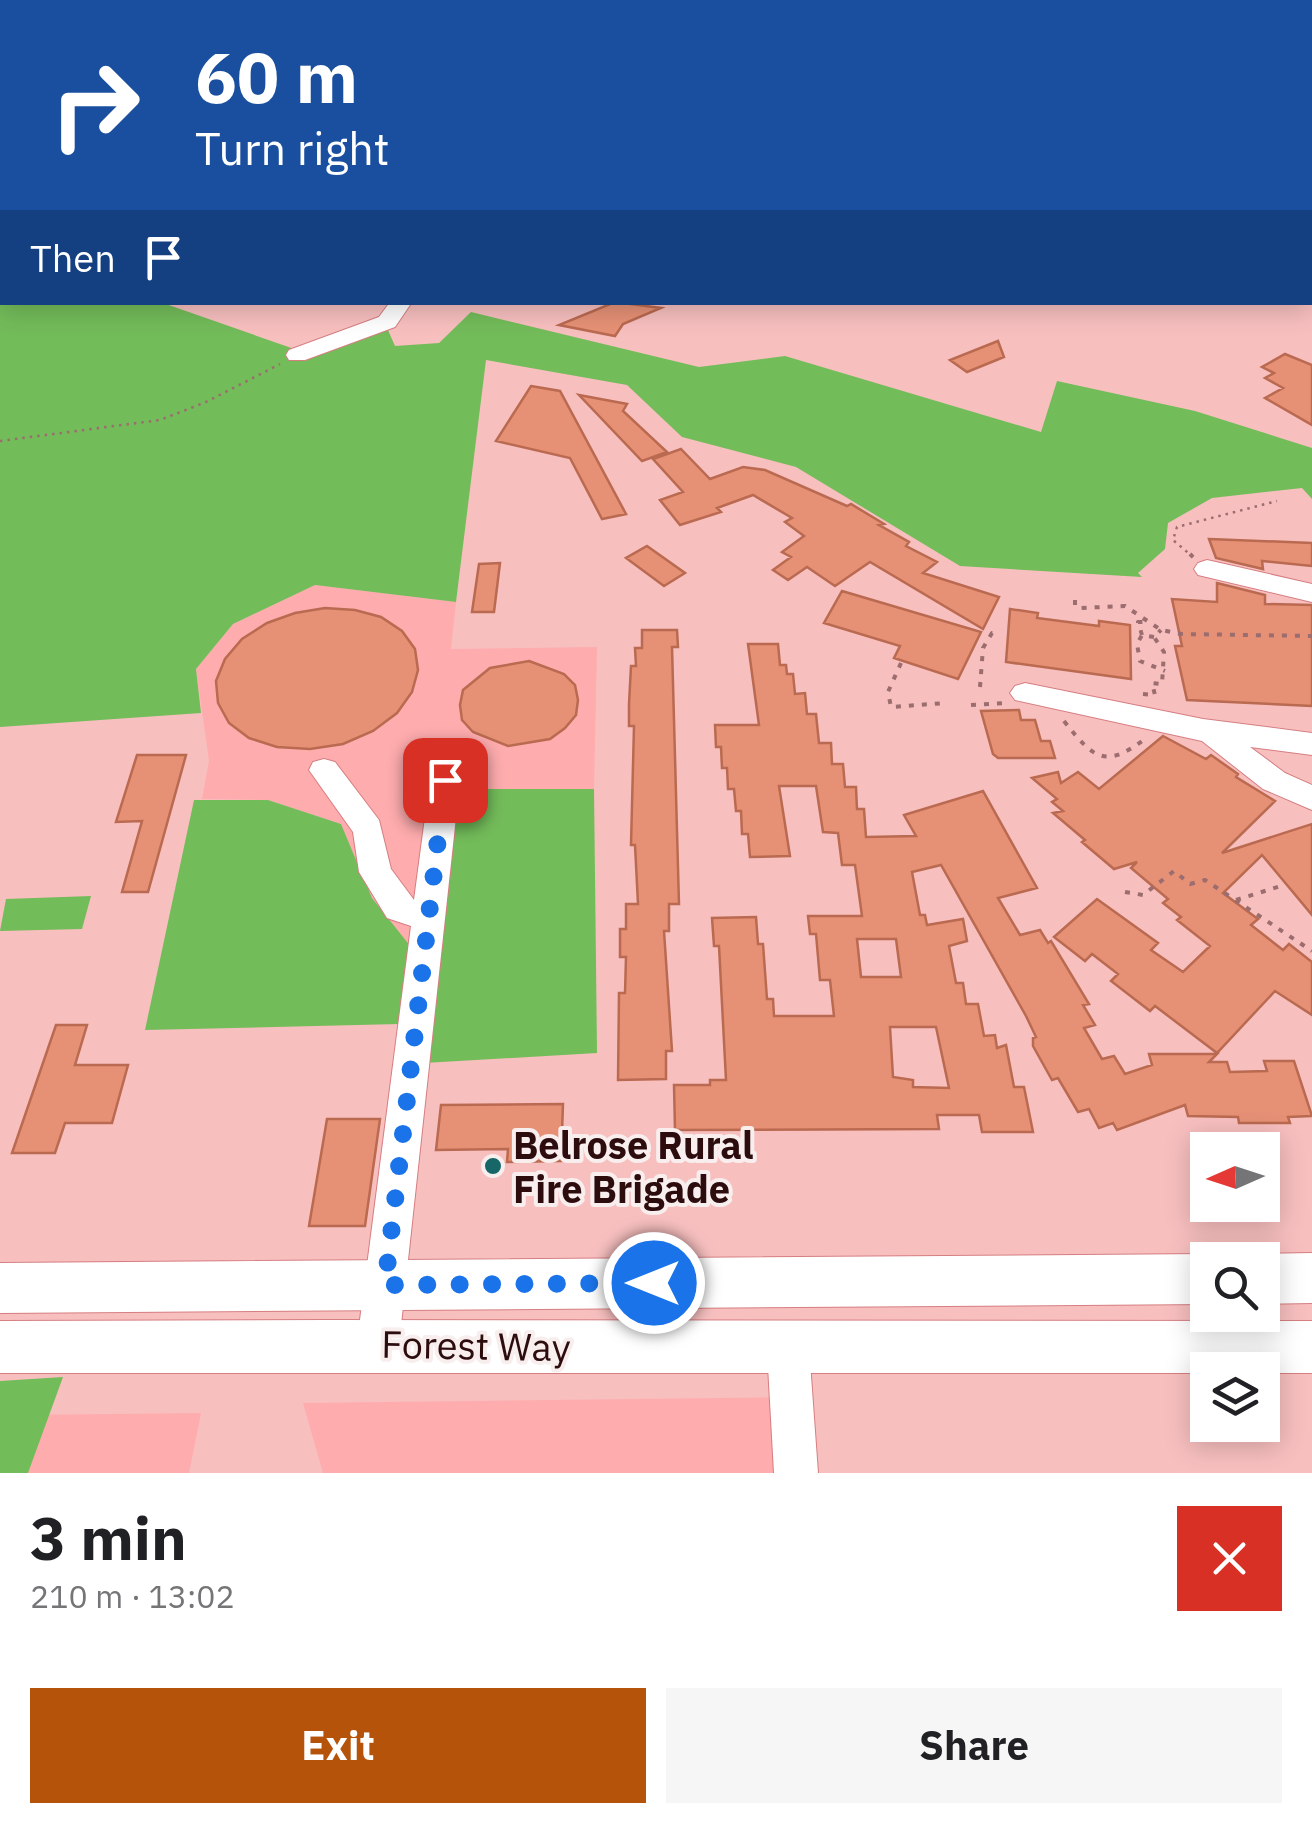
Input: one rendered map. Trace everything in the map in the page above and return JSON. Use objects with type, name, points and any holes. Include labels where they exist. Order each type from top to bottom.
[{"type":"main road","points":[[1280,1278],[1312,1278]]},
{"type":"main road","name":"Forest Way","points":[[0,1288],[1190,1279]]},
{"type":"main road","name":"Forest Way","points":[[0,1347],[378,1343],[1312,1348]]},
{"type":"street","points":[[297,355],[386,322],[400,305]]},
{"type":"street","points":[[1208,569],[1312,593]]},
{"type":"street","points":[[1015,698],[1312,744]]},
{"type":"street","points":[[1203,730],[1228,744],[1274,781],[1312,798]]},
{"type":"street","points":[[324,770],[368,828],[375,872],[398,908],[427,918]]},
{"type":"street","points":[[378,1343],[445,780]]},
{"type":"street","points":[[788,1348],[796,1473]]},
{"type":"path","points":[[0,441],[40,432],[84,433],[161,420],[297,355]]},
{"type":"path","points":[[1208,569],[1173,540],[1177,527],[1241,507],[1277,501]]},
{"type":"path","points":[[1075,600],[1075,606],[1080,608],[1125,606],[1161,630],[1226,636],[1312,636]]},
{"type":"path","points":[[1148,621],[1138,622],[1142,635],[1137,644],[1140,661],[1165,670]]},
{"type":"path","points":[[1142,635],[1154,636],[1161,630]]},
{"type":"path","points":[[980,687],[983,648],[992,632],[1000,633]]},
{"type":"path","points":[[1142,708],[1143,694],[1155,695],[1152,683],[1162,684],[1165,670],[1164,652],[1154,636]]},
{"type":"path","points":[[901,663],[888,692],[891,707],[898,710],[928,700],[945,703]]},
{"type":"path","points":[[971,705],[1015,698]]},
{"type":"path","points":[[1054,713],[1079,746],[1106,758],[1124,756],[1153,734]]},
{"type":"path","points":[[1124,892],[1142,895],[1174,871],[1190,884],[1199,880],[1214,884],[1312,950]]},
{"type":"path","points":[[1235,900],[1284,886]]},
{"type":"shaded area","points":[[315,585],[456,602],[451,649],[597,647],[594,789],[431,789],[411,947],[372,898],[341,824],[268,800],[202,799],[209,761],[196,669],[233,624]]},
{"type":"shaded area","points":[[805,1397],[811,1473],[323,1473],[303,1403]]},
{"type":"shaded area","points":[[201,1413],[189,1473],[10,1473],[27,1415]]},
{"type":"green space","points":[[0,305],[169,305],[300,351],[384,321],[395,346],[439,343],[471,312],[699,367],[785,356],[1041,432],[1057,381],[1195,411],[1312,448],[1312,499],[1302,488],[1212,498],[1168,523],[1165,549],[1138,573],[1142,577],[960,566],[796,467],[682,437],[627,385],[486,360],[456,602],[315,585],[233,624],[196,669],[201,713],[0,727]]},
{"type":"green space","points":[[456,789],[594,789],[597,1053],[424,1063]]},
{"type":"green space","points":[[194,800],[268,800],[341,824],[372,898],[411,947],[399,1024],[145,1030]]},
{"type":"green space","points":[[91,896],[82,929],[0,931],[6,899]]},
{"type":"green space","points":[[63,1377],[28,1473],[0,1473],[0,1381]]},
{"type":"building","points":[[608,305],[661,308],[623,324],[615,336],[559,325]]},
{"type":"building","points":[[998,341],[1004,357],[967,372],[950,360]]},
{"type":"building","points":[[1285,354],[1312,365],[1312,425],[1265,398],[1283,388],[1265,378],[1274,373],[1262,367]]},
{"type":"building","points":[[531,386],[560,391],[626,514],[602,519],[570,458],[496,441]]},
{"type":"building","points":[[579,395],[627,404],[623,411],[667,452],[642,461]]},
{"type":"building","points":[[681,449],[710,479],[743,467],[765,470],[847,506],[851,504],[909,542],[906,546],[937,562],[923,573],[999,597],[983,629],[870,562],[835,586],[807,567],[788,580],[773,570],[791,557],[782,552],[804,536],[785,522],[792,518],[753,495],[717,508],[721,512],[680,525],[660,500],[683,492],[653,459]]},
{"type":"building","points":[[1209,539],[1312,543],[1312,566],[1262,561],[1263,569],[1216,558]]},
{"type":"building","points":[[647,546],[685,573],[664,586],[626,558]]},
{"type":"building","points":[[500,563],[494,612],[472,612],[479,564]]},
{"type":"building","points":[[1217,583],[1265,595],[1265,604],[1312,605],[1312,706],[1187,700],[1175,646],[1182,646],[1172,599],[1217,602]]},
{"type":"building","points":[[842,591],[981,632],[958,679],[894,658],[900,646],[824,623]]},
{"type":"building","points":[[325,608],[381,617],[402,631],[415,649],[418,670],[412,692],[397,713],[373,731],[343,744],[310,749],[277,747],[249,738],[229,723],[218,703],[216,681],[225,659],[242,639],[267,623]]},
{"type":"building","points":[[1010,609],[1038,613],[1037,618],[1099,626],[1099,621],[1130,625],[1131,679],[1006,662]]},
{"type":"building","points":[[642,630],[677,630],[678,647],[672,647],[679,904],[669,904],[669,931],[664,931],[672,1051],[666,1051],[666,1079],[618,1080],[619,993],[625,993],[626,957],[620,957],[620,929],[626,929],[626,904],[638,904],[635,845],[631,845],[634,726],[629,726],[629,704],[631,666],[636,666],[635,648],[642,648]]},
{"type":"building","points":[[748,644],[778,644],[780,665],[786,665],[787,674],[793,674],[795,694],[805,693],[807,714],[816,714],[819,743],[831,743],[832,764],[843,764],[845,787],[856,787],[857,809],[864,809],[866,837],[916,836],[904,815],[983,791],[1037,888],[998,898],[1020,935],[1040,930],[1048,943],[1051,941],[1089,1004],[1083,1005],[1095,1025],[1084,1028],[1102,1059],[1114,1056],[1125,1074],[1152,1065],[1149,1054],[1217,1054],[1209,1062],[1227,1062],[1230,1072],[1267,1071],[1264,1061],[1294,1061],[1312,1116],[1288,1117],[1290,1123],[1239,1123],[1238,1117],[1188,1116],[1185,1105],[1117,1130],[1113,1123],[1099,1128],[1089,1109],[1078,1112],[1058,1078],[1052,1080],[1033,1046],[1036,1037],[1026,1016],[941,865],[912,872],[920,915],[925,915],[927,925],[963,919],[967,941],[949,946],[956,983],[963,983],[966,1004],[978,1004],[984,1036],[995,1035],[997,1048],[1006,1045],[1014,1087],[1024,1087],[1033,1132],[982,1132],[979,1115],[937,1115],[939,1129],[675,1130],[674,1085],[710,1085],[710,1080],[726,1080],[719,946],[714,946],[712,918],[756,917],[758,944],[763,944],[767,999],[773,999],[774,1016],[834,1016],[830,980],[820,980],[816,934],[810,934],[808,916],[862,916],[855,865],[842,865],[838,833],[823,832],[816,786],[779,786],[790,856],[750,857],[748,834],[742,834],[741,811],[736,811],[734,789],[728,789],[721,747],[716,747],[715,725],[759,725]],"holes":[[[857,939],[896,939],[901,977],[861,977]],[[890,1027],[936,1027],[949,1088],[913,1087],[913,1080],[893,1077]]]},
{"type":"building","points":[[529,661],[564,674],[575,685],[576,715],[550,739],[508,746],[473,732],[462,720],[463,690],[490,668]]},
{"type":"building","points":[[1019,710],[1021,720],[1035,720],[1041,741],[1050,741],[1055,758],[998,758],[993,754],[981,711]]},
{"type":"building","points":[[1163,736],[1206,759],[1211,755],[1238,774],[1236,777],[1275,801],[1222,853],[1312,824],[1312,915],[1262,855],[1223,893],[1258,919],[1251,925],[1283,950],[1289,944],[1312,962],[1312,1015],[1275,991],[1217,1053],[1155,1006],[1150,1011],[1111,981],[1118,974],[1092,954],[1085,961],[1054,937],[1097,899],[1158,943],[1151,950],[1183,972],[1210,946],[1177,920],[1181,917],[1163,903],[1168,899],[1131,868],[1137,862],[1114,869],[1082,842],[1085,840],[1053,813],[1063,811],[1052,802],[1057,799],[1032,778],[1058,772],[1061,783],[1078,772],[1099,789]]},
{"type":"building","points":[[137,755],[186,755],[148,892],[122,892],[142,821],[116,822]]},
{"type":"building","points":[[56,1025],[87,1025],[75,1065],[128,1065],[112,1123],[65,1123],[55,1153],[12,1153]]},
{"type":"building","points":[[563,1104],[561,1161],[507,1162],[508,1149],[436,1150],[441,1105]]},
{"type":"building","points":[[327,1119],[380,1119],[365,1226],[309,1226]]},
{"type":"place","name":"Belrose Rural Fire Brigade","points":[[493,1166]]},
{"type":"route","points":[[445,780],[385,1285],[654,1283]]}]
